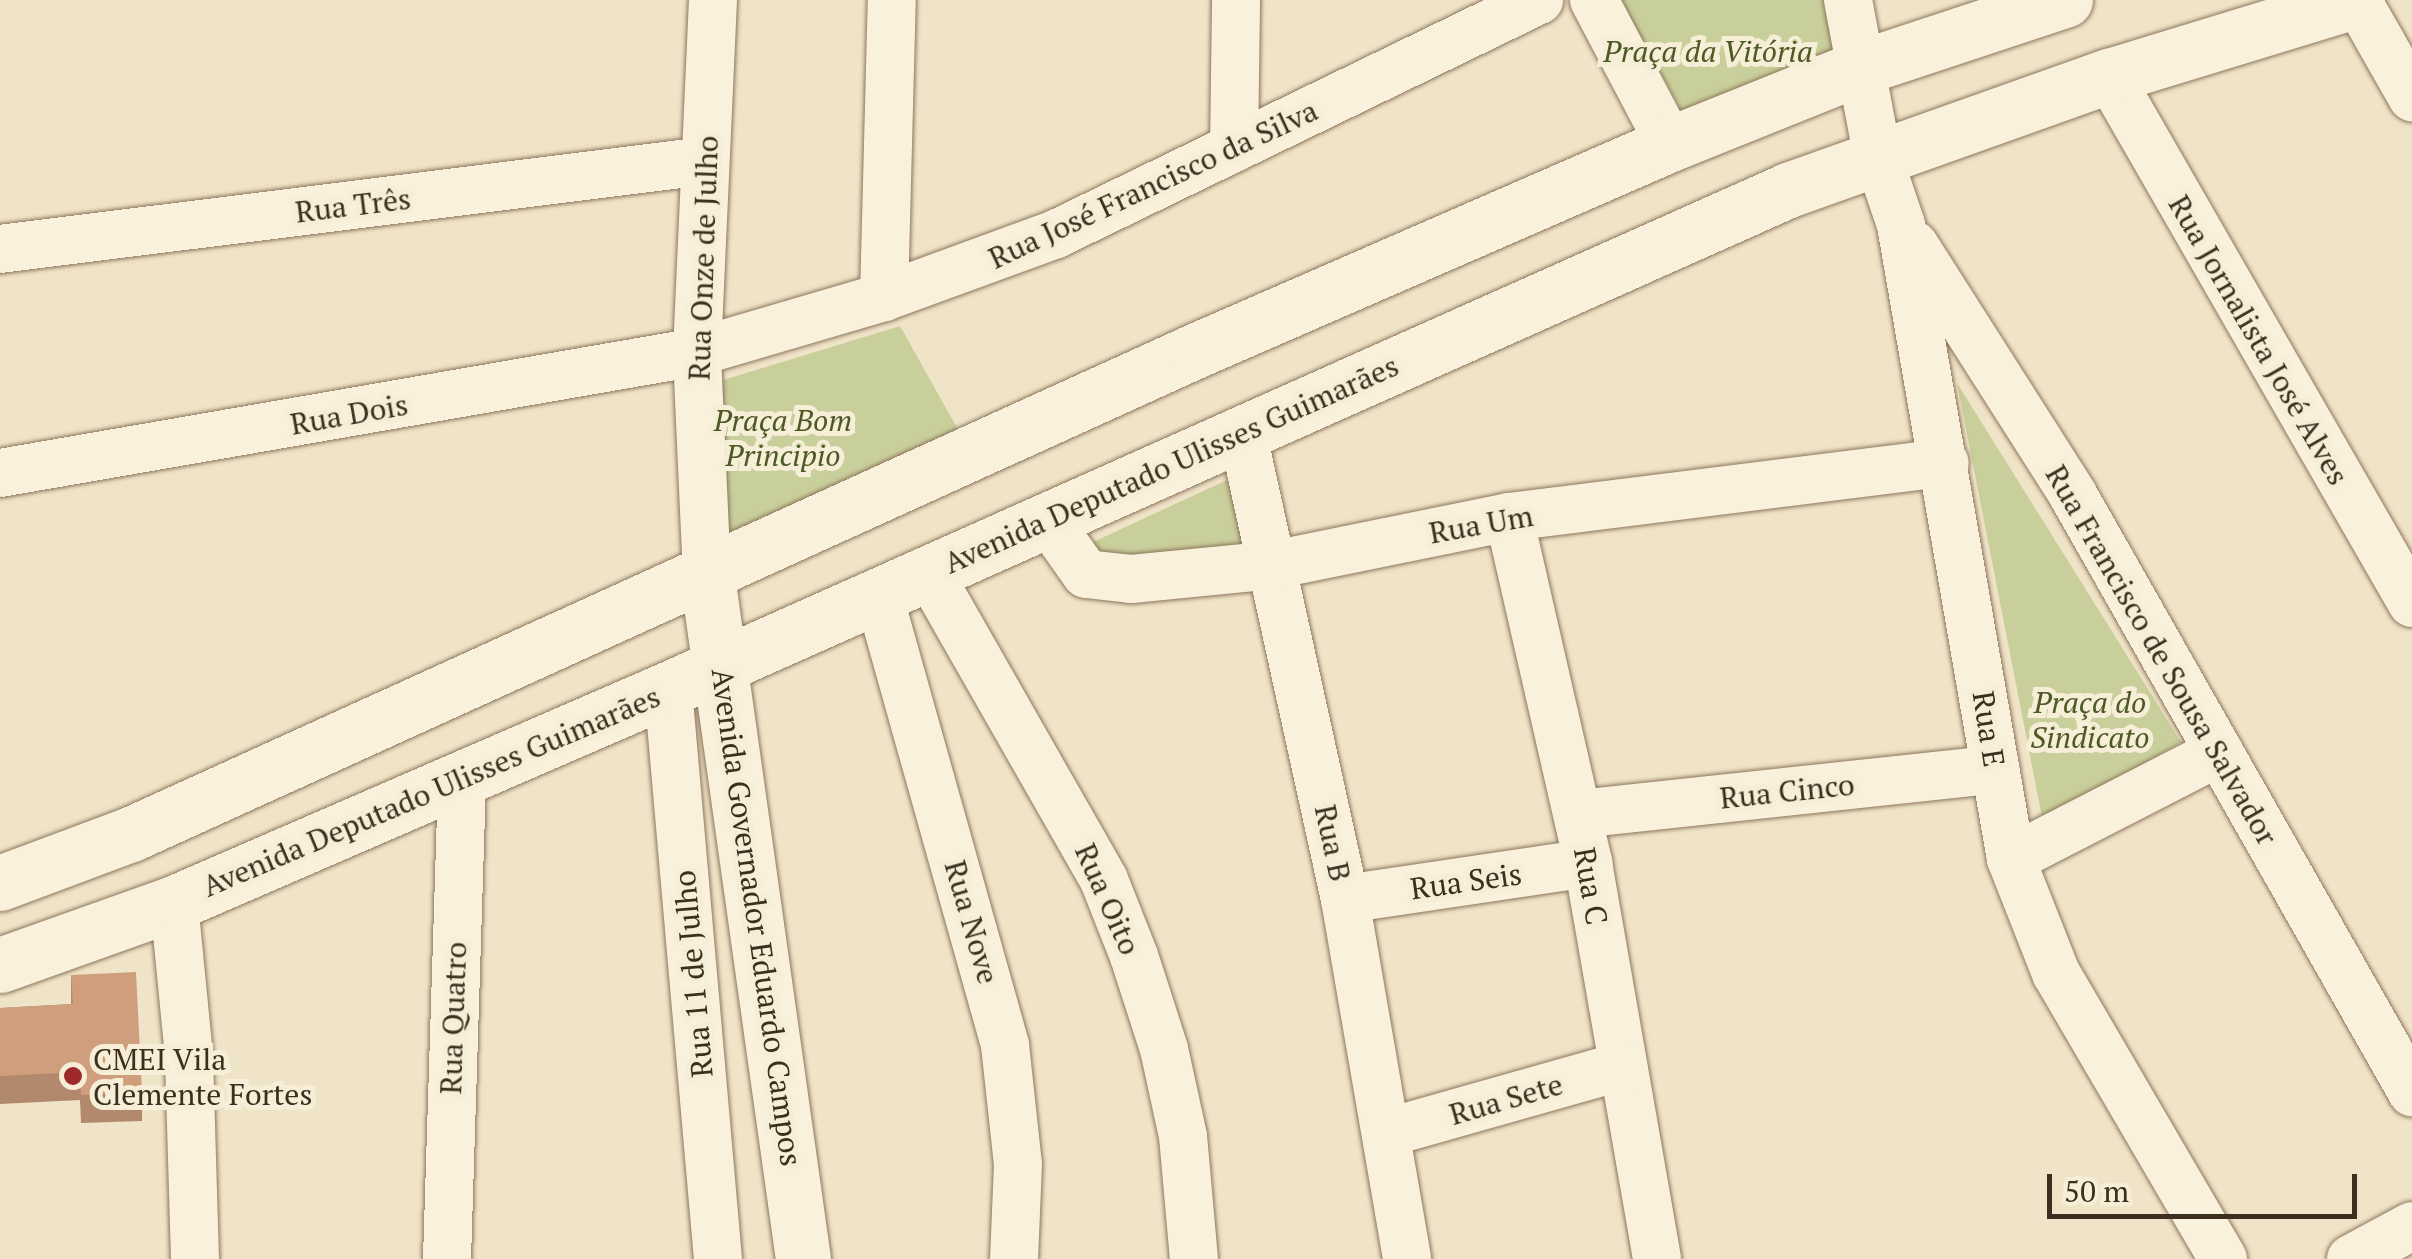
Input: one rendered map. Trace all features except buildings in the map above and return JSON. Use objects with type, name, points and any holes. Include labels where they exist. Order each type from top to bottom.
[{"type":"street","name":"Rua Onze de Julho","points":[[707,576],[697,352],[712,0]]},
{"type":"street","points":[[884,297],[892,0]]},
{"type":"street","points":[[1234,148],[1236,0]]},
{"type":"street","name":"Rua José Francisco da Silva","points":[[697,352],[884,297],[1056,234],[1539,0]]},
{"type":"street","points":[[1594,0],[1670,144]]},
{"type":"street","name":"Rua E","points":[[1848,0],[1877,154],[1901,225],[2012,859],[2056,972],[2223,1259]]},
{"type":"street","points":[[0,883],[131,834],[1214,343],[1670,144],[1859,68],[2065,0]]},
{"type":"street","points":[[2357,0],[2412,98]]},
{"type":"street","name":"Avenida Deputado Ulisses Guimarães","points":[[0,965],[174,902],[668,689],[1242,431],[1877,154],[2110,76],[2357,0]]},
{"type":"street","name":"Rua Jornalista José Alves","points":[[2110,76],[2412,602]]},
{"type":"street","name":"Rua Três","points":[[0,249],[705,161]]},
{"type":"street","name":"Rua Francisco de Sousa Salvador","points":[[1901,225],[2073,495],[2412,1092]]},
{"type":"street","name":"Rua Dois","points":[[0,473],[697,352]]},
{"type":"street","name":"Rua B","points":[[1242,431],[1345,899],[1389,1132],[1407,1259]]},
{"type":"street","name":"Rua Um","points":[[1047,519],[1076,563],[1098,579],[1274,566],[1508,517],[1945,463]]},
{"type":"street","name":"Rua C","points":[[1508,517],[1588,863],[1657,1259]]},
{"type":"street","name":"Rua Oito","points":[[929,573],[1088,850],[1122,926],[1164,1049],[1183,1136],[1194,1259]]},
{"type":"street","name":"Avenida Governador Eduardo Campos","points":[[707,576],[723,661],[803,1259]]},
{"type":"street","name":"Rua Nove","points":[[878,593],[1005,1044],[1018,1164],[1014,1259]]},
{"type":"street","name":"Rua 11 de Julho","points":[[668,689],[718,1259]]},
{"type":"street","points":[[2012,859],[2220,752]]},
{"type":"street","name":"Rua Cinco","points":[[1578,814],[1996,769]]},
{"type":"street","name":"Rua Quatro","points":[[447,1259],[462,778]]},
{"type":"street","name":"Rua Seis","points":[[1345,899],[1588,863]]},
{"type":"street","points":[[174,902],[189,1058],[195,1259]]},
{"type":"street","name":"Rua Sete","points":[[1389,1132],[1624,1066]]},
{"type":"street","points":[[2351,1259],[2412,1226]]},
{"type":"green space","name":"Praça da Vitória","points":[[1619,0],[1835,0],[1843,47],[1686,119]]},
{"type":"green space","name":"Praça Bom Principio","points":[[900,326],[965,442],[719,541],[707,385]]},
{"type":"green space","name":"Praça do Sindicato","points":[[1957,383],[2181,742],[2043,822]]},
{"type":"green space","points":[[1227,480],[1248,561],[1122,571],[1078,549]]},
{"type":"place","name":"CMEI Vila Clemente Fortes","points":[[73,1076]]}]
